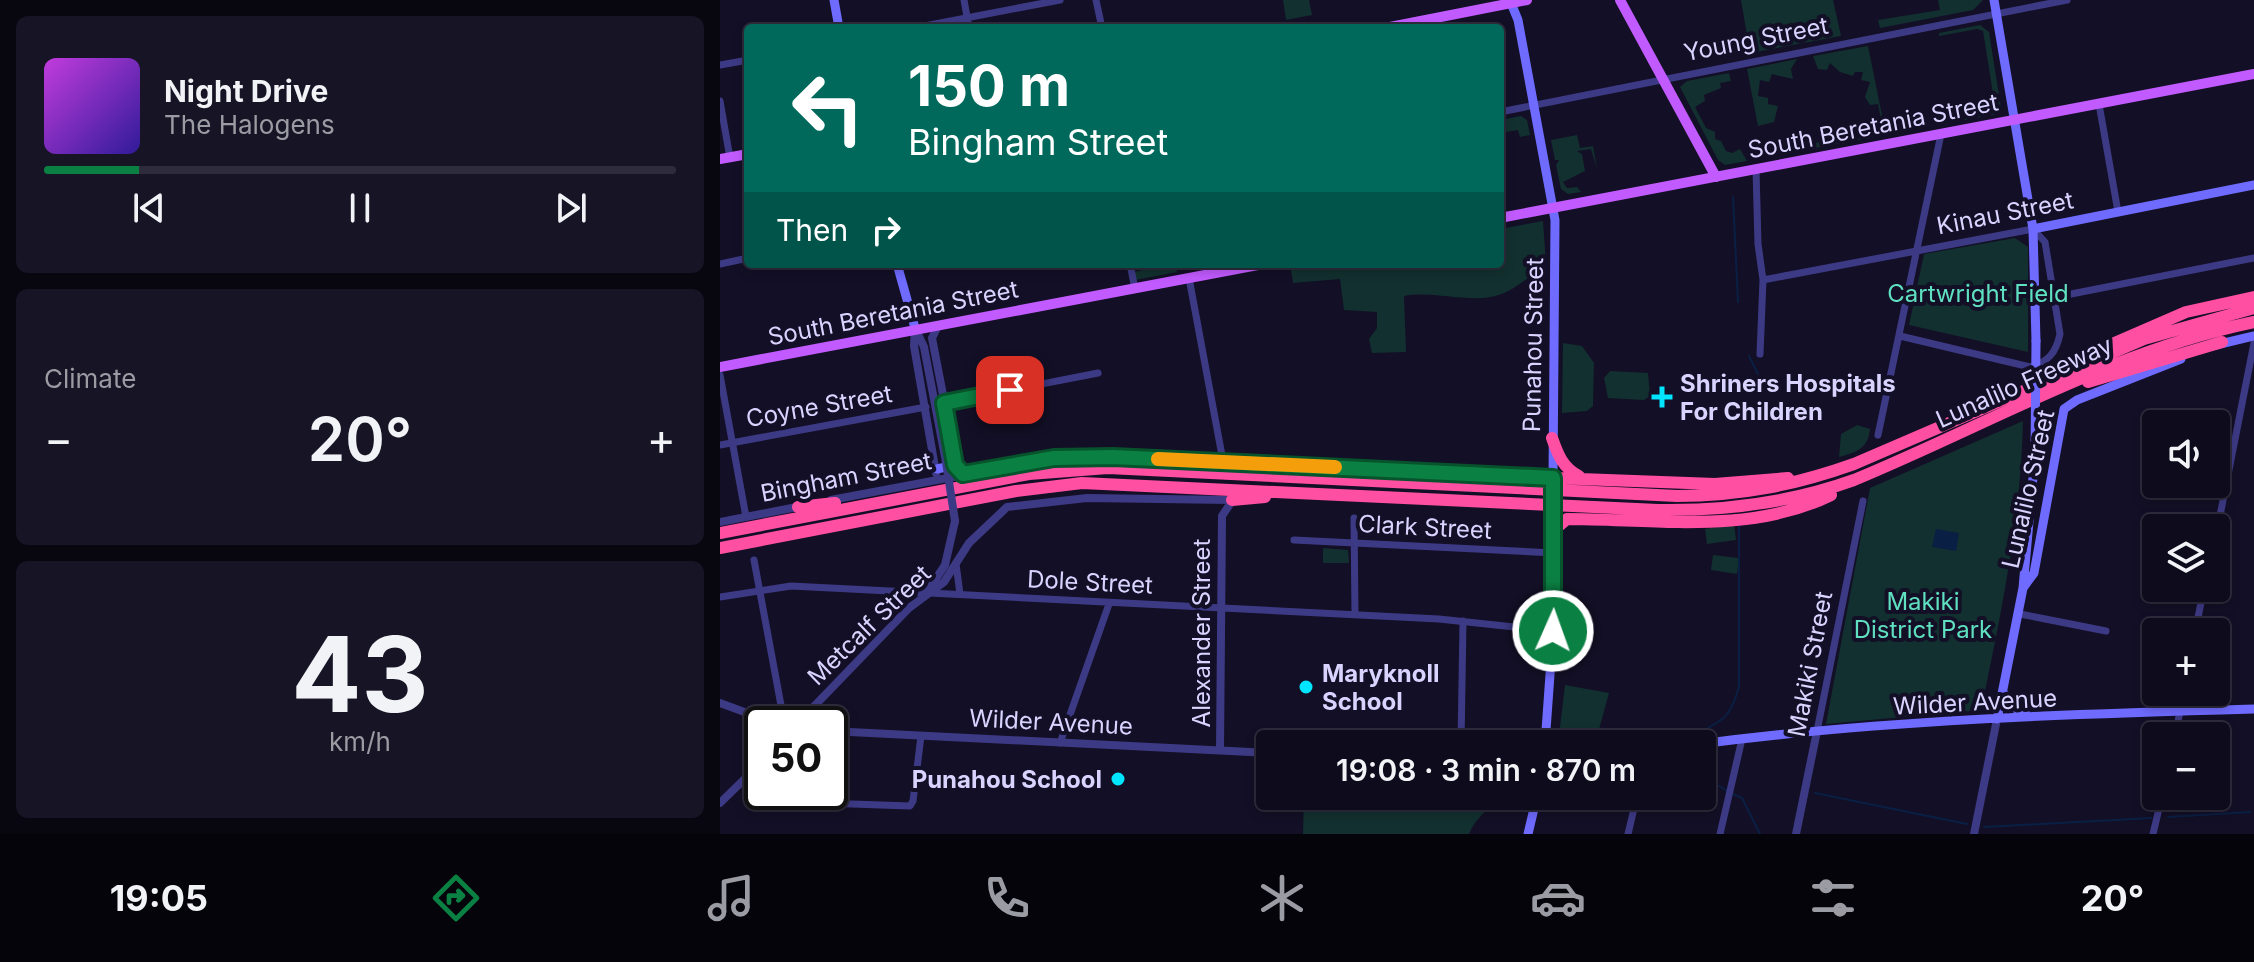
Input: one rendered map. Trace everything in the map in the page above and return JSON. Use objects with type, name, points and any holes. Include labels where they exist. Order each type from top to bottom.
[{"type":"highway","points":[[2053,376],[2133,332],[2186,312],[2254,297]]},
{"type":"highway","name":"Lunalilo Freeway","points":[[720,533],[1029,474],[1108,468],[1723,496],[1786,486],[1854,464],[2053,376],[2176,327],[2254,308]]},
{"type":"highway","name":"Lunalilo Freeway","points":[[720,548],[1059,485],[1129,483],[1706,510],[1792,499],[1873,472],[2172,343],[2254,322]]},
{"type":"highway","points":[[2077,383],[2100,381],[2222,342]]},
{"type":"highway","points":[[1552,438],[1568,471],[1582,478]]},
{"type":"highway","points":[[1553,478],[1757,482],[1854,464]]},
{"type":"highway","points":[[1554,530],[1567,519],[1676,524],[1781,512],[1827,497],[1873,472]]},
{"type":"highway","points":[[1232,500],[1319,494]]},
{"type":"highway","points":[[798,507],[902,497]]},
{"type":"main road","points":[[834,0],[838,24]]},
{"type":"main road","points":[[1404,24],[1527,0]]},
{"type":"main road","points":[[1620,0],[1716,177]]},
{"type":"main road","points":[[1994,0],[2017,119],[2033,229],[2035,455],[2020,614],[1997,719]]},
{"type":"main road","name":"Punahou Street","points":[[1510,2],[1518,20],[1553,208],[1553,631],[1546,730]]},
{"type":"main road","name":"South Beretania Street","points":[[1504,217],[2254,74]]},
{"type":"main road","name":"Kinau Street","points":[[2033,229],[2254,185]]},
{"type":"main road","points":[[898,268],[915,328]]},
{"type":"main road","name":"South Beretania Street","points":[[720,367],[1240,268]]},
{"type":"main road","name":"Lunalilo Street","points":[[2023,588],[2034,573],[2053,456],[2066,407],[2222,342],[2254,336]]},
{"type":"main road","points":[[937,469],[951,463]]},
{"type":"main road","points":[[2029,529],[2042,530]]},
{"type":"main road","points":[[2003,692],[2013,707],[2029,716]]},
{"type":"main road","name":"Wilder Avenue","points":[[1716,742],[1817,731],[2029,716],[2254,709]]},
{"type":"main road","points":[[1528,834],[1534,810]]},
{"type":"street","points":[[964,0],[969,24]]},
{"type":"street","points":[[934,24],[1060,0]]},
{"type":"street","points":[[1096,0],[1101,24]]},
{"type":"street","name":"Young Street","points":[[1504,111],[1663,77],[2067,0]]},
{"type":"street","points":[[720,65],[744,61]]},
{"type":"street","points":[[720,101],[725,158]]},
{"type":"street","points":[[2099,104],[2118,212]]},
{"type":"street","points":[[1878,435],[1941,134]]},
{"type":"street","points":[[1756,169],[1759,261],[1763,280],[1760,354]]},
{"type":"street","points":[[1900,336],[2030,367],[2051,357],[2057,347],[2056,297],[2045,242],[2033,229]]},
{"type":"street","name":"Kinau Street","points":[[1763,280],[2033,229]]},
{"type":"street","points":[[2056,297],[2254,258]]},
{"type":"street","points":[[720,264],[744,259]]},
{"type":"street","points":[[1131,268],[1135,289]]},
{"type":"street","points":[[1189,278],[1223,461]]},
{"type":"street","points":[[926,593],[945,565],[955,521],[944,403],[932,333],[948,322]]},
{"type":"street","points":[[915,328],[938,366]]},
{"type":"street","points":[[915,328],[914,345],[937,469],[933,480]]},
{"type":"street","points":[[2220,514],[2254,343]]},
{"type":"street","points":[[924,347],[951,463],[963,474]]},
{"type":"street","points":[[944,403],[1098,373]]},
{"type":"street","points":[[720,375],[746,517]]},
{"type":"street","name":"Coyne Street","points":[[720,445],[926,407]]},
{"type":"street","name":"Bingham Street","points":[[720,522],[1054,458],[1223,461],[1553,478]]},
{"type":"street","name":"Metcalf Street","points":[[815,706],[926,593],[944,582],[973,538],[1007,507],[1087,498],[1232,500]]},
{"type":"street","name":"Alexander Street","points":[[1220,750],[1222,516],[1232,500]]},
{"type":"street","name":"Alexander Street","points":[[1211,501],[1222,516]]},
{"type":"street","name":"Makiki Street","points":[[1796,834],[1863,501]]},
{"type":"street","points":[[1354,518],[1355,614]]},
{"type":"street","name":"Clark Street","points":[[1294,540],[1554,553]]},
{"type":"street","points":[[754,560],[781,706]]},
{"type":"street","points":[[956,564],[960,594]]},
{"type":"street","name":"Dole Street","points":[[720,597],[780,586],[1355,614],[1553,631]]},
{"type":"street","points":[[1060,743],[1109,604]]},
{"type":"street","points":[[2020,614],[2106,631]]},
{"type":"street","points":[[1461,730],[1463,621]]},
{"type":"street","points":[[720,703],[744,712]]},
{"type":"street","points":[[2178,722],[2182,706]]},
{"type":"street","points":[[1974,834],[1997,719]]},
{"type":"street","name":"Wilder Avenue","points":[[848,732],[1256,752]]},
{"type":"street","points":[[848,804],[910,806],[921,736]]},
{"type":"street","points":[[1720,834],[1742,739]]},
{"type":"street","points":[[720,803],[744,780]]},
{"type":"street","points":[[1628,834],[1634,810]]},
{"type":"street","points":[[2153,834],[2159,810]]},
{"type":"green space","points":[[1283,0],[1309,0],[1312,15],[1286,20]]},
{"type":"green space","points":[[1741,0],[1833,0],[1841,36],[1750,53]]},
{"type":"green space","points":[[1938,0],[1983,0],[1973,10],[1880,28],[1878,20],[1940,10]]},
{"type":"green space","points":[[1980,25],[1989,32],[2001,108],[1996,114],[1965,120],[1963,112],[1995,106],[1983,31],[1977,29],[1939,36],[1939,33]]},
{"type":"green space","points":[[1868,46],[1886,135],[1788,153],[1786,143],[1797,141],[1798,146],[1849,137],[1849,131],[1883,129],[1878,104],[1870,105],[1865,97],[1870,82],[1861,80],[1863,72],[1855,72],[1853,76],[1840,72],[1830,63],[1827,70],[1818,69],[1813,56]]},
{"type":"green space","points":[[1797,59],[1791,69],[1793,79],[1772,74],[1769,82],[1760,80],[1758,96],[1768,98],[1768,104],[1778,106],[1774,122],[1758,126],[1747,69]]},
{"type":"green space","points":[[1729,73],[1731,81],[1720,83],[1721,88],[1704,95],[1705,101],[1695,107],[1706,128],[1715,132],[1715,139],[1721,141],[1726,151],[1732,153],[1740,149],[1747,161],[1725,165],[1718,160],[1680,87],[1687,81]]},
{"type":"green space","points":[[1521,116],[1527,120],[1530,135],[1520,137],[1518,130],[1504,132],[1504,119]]},
{"type":"green space","points":[[1577,135],[1580,148],[1593,146],[1597,169],[1591,149],[1577,151],[1582,154],[1585,171],[1563,182],[1567,188],[1577,187],[1581,192],[1568,194],[1561,189],[1556,165],[1559,160],[1555,160],[1551,140]]},
{"type":"green space","points":[[1543,221],[1546,264],[1510,290],[1492,297],[1404,296],[1406,352],[1372,353],[1369,339],[1377,328],[1377,312],[1344,310],[1340,279],[1293,283],[1291,270],[1301,268],[1504,268],[1504,228]]},
{"type":"green space","name":"Cartwright Field","points":[[2015,238],[2028,247],[2028,352],[1909,325],[1924,254]]},
{"type":"green space","points":[[1176,268],[1177,272],[1135,280],[1134,272]]},
{"type":"green space","points":[[1563,343],[1582,346],[1594,363],[1593,406],[1587,411],[1562,413]]},
{"type":"green space","points":[[1610,371],[1648,373],[1650,396],[1644,400],[1608,398],[1604,378]]},
{"type":"green space","name":"Makiki District Park","points":[[2023,421],[2014,530],[1981,710],[1826,724],[1870,488]]},
{"type":"green space","points":[[1857,425],[1870,429],[1867,441],[1856,451],[1839,457],[1841,434]]},
{"type":"green space","points":[[1734,524],[1736,540],[1707,544],[1705,529]]},
{"type":"green space","points":[[1323,548],[1348,550],[1349,563],[1323,563]]},
{"type":"green space","points":[[1713,555],[1739,558],[1737,574],[1711,570]]},
{"type":"green space","points":[[1565,685],[1609,693],[1599,730],[1560,730]]},
{"type":"green space","points":[[1304,810],[1486,810],[1469,834],[1303,834]]},
{"type":"water","points":[[1936,529],[1959,533],[1956,551],[1932,547]]},
{"type":"waterway","points":[[1733,197],[1738,302]]},
{"type":"waterway","points":[[1749,356],[1758,374]]},
{"type":"waterway","points":[[1705,730],[1725,717],[1739,687],[1739,524]]},
{"type":"waterway","points":[[1716,784],[1727,791]]},
{"type":"waterway","points":[[1815,793],[1967,824]]},
{"type":"waterway","points":[[1733,794],[1742,798],[1760,834]]},
{"type":"waterway","points":[[2168,817],[2250,812]]},
{"type":"waterway","points":[[1984,827],[2151,818]]},
{"type":"slow traffic","points":[[1158,459],[1335,467]]},
{"type":"place","name":"Shriners Hospitals For Children","points":[[1662,397]]},
{"type":"place","name":"Maryknoll School","points":[[1306,687]]},
{"type":"place","name":"Punahou School","points":[[1118,779]]},
{"type":"route","points":[[1010,390],[944,403],[955,465],[963,474],[1054,458],[1113,457],[1553,478],[1553,631]]}]
